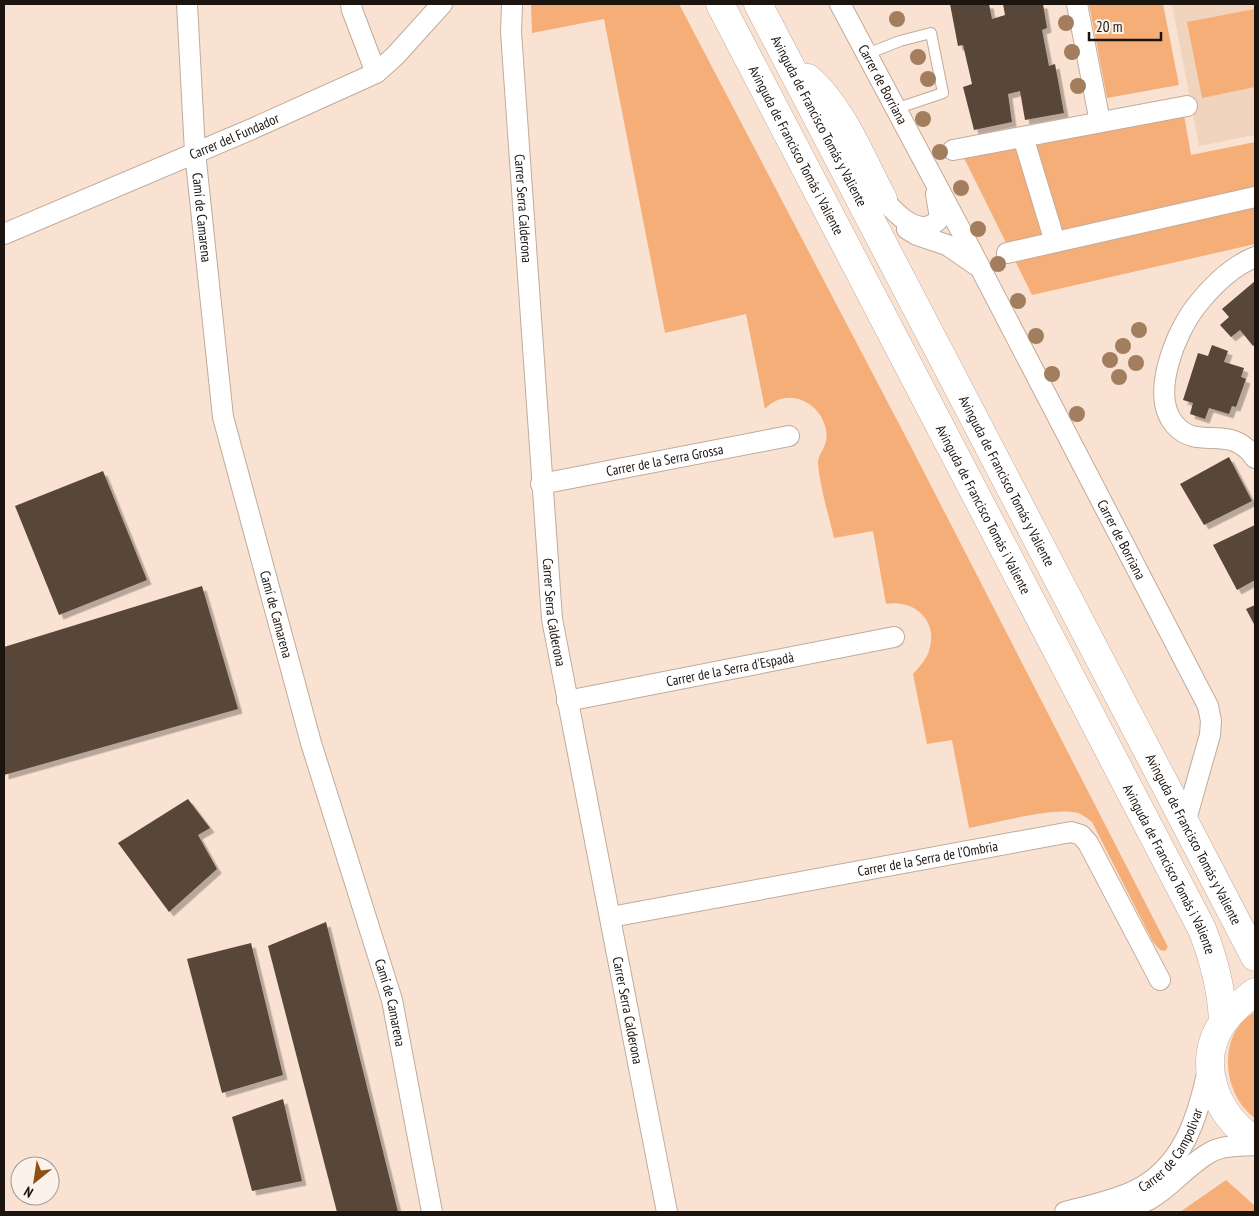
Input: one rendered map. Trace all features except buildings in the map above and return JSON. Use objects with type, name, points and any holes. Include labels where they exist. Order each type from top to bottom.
[{"type":"main road","name":"Avinguda de Francisco Tomás i Valiente","points":[[720,4],[1202,929],[1219,979],[1223,1022]]},
{"type":"main road","name":"Avinguda de Francisco Tomás y Valiente","points":[[758,4],[1255,957]]},
{"type":"main road","points":[[784,54],[827,98],[883,199]]},
{"type":"main road","points":[[1255,992],[1238,1004],[1223,1022],[1214,1040],[1210,1060],[1213,1086],[1223,1111],[1240,1131],[1255,1140]]},
{"type":"street","name":"Camí de Camarena","points":[[187,4],[195,152],[223,417],[311,743],[392,1000],[432,1212]]},
{"type":"street","points":[[351,4],[376,73]]},
{"type":"street","name":"Carrer del Fundador","points":[[4,234],[376,73],[442,4]]},
{"type":"street","name":"Carrer Serra Calderona","points":[[512,4],[511,32],[541,484],[552,619],[667,1212]]},
{"type":"street","name":"Carrer de Borriana","points":[[840,4],[1208,706],[1211,722],[1210,735],[1185,822]]},
{"type":"street","points":[[1077,4],[1100,122]]},
{"type":"street","points":[[953,150],[1187,106]]},
{"type":"street","points":[[1023,137],[1055,242]]},
{"type":"street","name":"Carrer de Borriana","points":[[883,199],[904,220],[912,224],[928,226],[936,223],[940,213],[926,166]]},
{"type":"street","points":[[1007,253],[1255,197]]},
{"type":"street","name":"Carrer de Borriana","points":[[883,199],[891,212],[907,229],[917,235],[947,245],[979,268]]},
{"type":"street","points":[[1255,257],[1228,274],[1195,307],[1182,330],[1171,357],[1163,395],[1166,411],[1174,424],[1184,433],[1197,438],[1235,440],[1248,448],[1255,458]]},
{"type":"street","name":"Carrer de la Serra Grossa","points":[[541,484],[789,436]]},
{"type":"street","name":"Carrer de la Serra d'Espadà","points":[[567,701],[894,637]]},
{"type":"street","name":"Carrer de la Serra de l’Ombria","points":[[611,918],[1071,832],[1081,835],[1088,843],[1160,980]]},
{"type":"street","name":"Carrer de Campolivar","points":[[1065,1212],[1137,1190],[1166,1168],[1179,1153],[1186,1141],[1200,1108],[1210,1060]]},
{"type":"street","name":"Carrer de Campolivar","points":[[1090,1205],[1125,1208],[1145,1203],[1162,1192],[1210,1152],[1235,1146],[1255,1145]]},
{"type":"lane","points":[[866,54],[900,41],[931,33],[943,93],[895,109]]},
{"type":"shaded area","points":[[531,4],[679,4],[908,441],[1168,947],[1165,951],[1160,950],[1153,942],[1092,822],[1085,817],[1075,812],[1049,813],[969,828],[952,740],[927,744],[913,674],[929,651],[930,628],[921,613],[914,608],[896,603],[886,604],[873,531],[834,538],[822,490],[818,462],[826,438],[825,426],[821,417],[808,403],[800,399],[782,399],[773,402],[765,409],[746,314],[665,333],[604,19],[532,33]]},
{"type":"shaded area","points":[[1089,4],[1163,4],[1179,85],[1107,98]]},
{"type":"shaded area","points":[[1172,4],[1255,4],[1255,135],[1199,146]]},
{"type":"shaded area","points":[[1255,9],[1255,87],[1202,98],[1187,22]]},
{"type":"shaded area","points":[[1184,115],[1191,155],[1255,142],[1255,244],[1032,295],[964,158]]},
{"type":"shaded area","points":[[1255,1012],[1255,1118],[1244,1108],[1236,1095],[1230,1080],[1228,1064],[1229,1049],[1234,1034],[1242,1022]]},
{"type":"shaded area","points":[[1226,1180],[1255,1206],[1255,1212],[1180,1212]]}]
